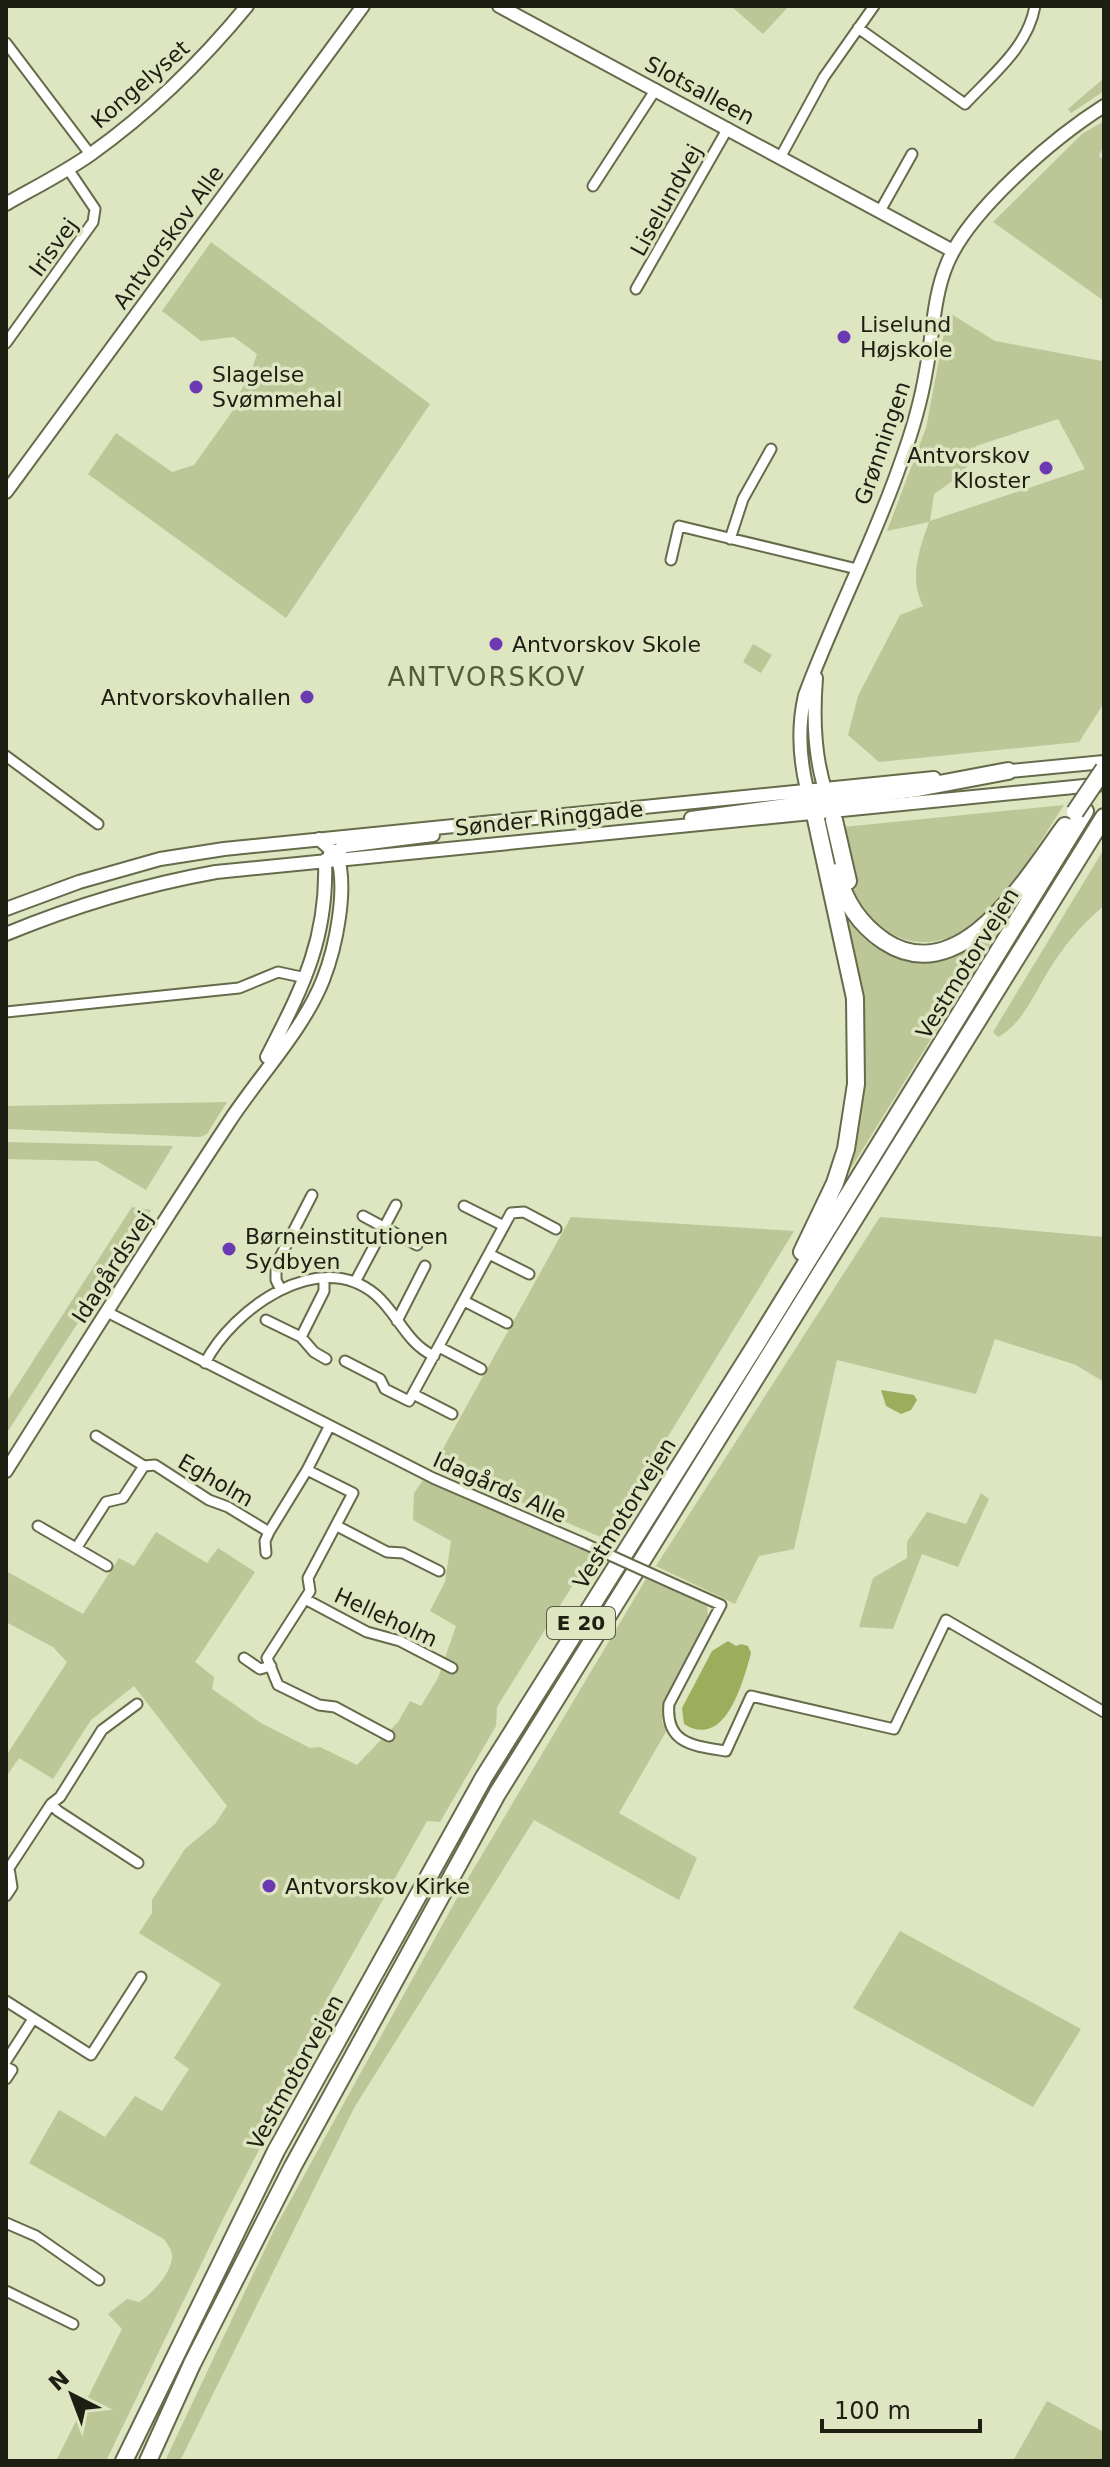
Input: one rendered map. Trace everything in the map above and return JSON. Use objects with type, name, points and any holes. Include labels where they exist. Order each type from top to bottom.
[{"type":"highway","points":[[820,802],[847,902],[869,930],[888,943],[909,951],[931,952],[956,947],[977,933],[1003,908],[1080,811],[1104,769]]},
{"type":"highway","points":[[820,802],[1008,771]]},
{"type":"highway","name":"Vestmotorvejen","points":[[124,2461],[276,2151],[484,1777],[757,1343],[1104,776]]},
{"type":"highway","points":[[757,1343],[835,1183],[853,1113],[857,1054],[855,998],[820,802]]},
{"type":"highway","name":"Vestmotorvejen","points":[[148,2461],[192,2364],[293,2166],[497,1794],[1104,817]]},
{"type":"street","name":"Kongelyset","points":[[6,204],[90,154],[174,86],[247,6]]},
{"type":"street","name":"Antvorskov Alle","points":[[6,492],[363,6]]},
{"type":"street","name":"Slotsalleen","points":[[499,6],[953,251]]},
{"type":"street","points":[[781,156],[824,77],[874,6]]},
{"type":"street","points":[[858,28],[965,104],[1018,47],[1028,32],[1035,6]]},
{"type":"street","name":"Kongelyset","points":[[6,43],[90,154]]},
{"type":"street","points":[[593,186],[656,89]]},
{"type":"street","name":"Grønningen","points":[[820,802],[802,759],[801,714],[811,678],[900,465],[926,375],[940,286],[953,251],[972,223],[1052,142],[1104,106]]},
{"type":"street","name":"Liselundvej","points":[[636,289],[728,128]]},
{"type":"street","points":[[880,211],[912,154]]},
{"type":"street","name":"Irisvej","points":[[6,343],[93,222],[95,209],[68,169]]},
{"type":"street","points":[[730,539],[743,499],[771,449]]},
{"type":"street","points":[[671,560],[679,526],[857,569]]},
{"type":"street","name":"Grønningen","points":[[820,660],[814,711],[820,802]]},
{"type":"street","points":[[6,756],[98,824]]},
{"type":"street","points":[[1008,771],[1104,762]]},
{"type":"street","name":"Sønder Ringgade","points":[[6,909],[79,882],[160,859],[319,839],[526,818],[1104,784]]},
{"type":"street","name":"Sønder Ringgade","points":[[6,934],[80,905],[148,885],[216,872],[333,856],[633,830],[820,802]]},
{"type":"street","points":[[319,839],[333,856],[346,846],[415,838],[526,818]]},
{"type":"street","name":"Idagårdsvej","points":[[253,1086],[306,978],[322,927],[333,856]]},
{"type":"street","name":"Idagårdsvej","points":[[6,1471],[228,1123],[308,1009],[323,981],[333,952],[340,902],[333,856]]},
{"type":"street","points":[[6,1012],[239,988],[278,972],[306,978]]},
{"type":"street","points":[[281,1290],[276,1280],[276,1265],[312,1195]]},
{"type":"street","points":[[355,1282],[396,1205]]},
{"type":"street","points":[[464,1206],[504,1226]]},
{"type":"street","points":[[345,1361],[380,1379],[385,1389],[409,1401],[511,1213],[518,1211],[556,1229]]},
{"type":"street","points":[[363,1216],[417,1245]]},
{"type":"street","points":[[489,1254],[529,1274]]},
{"type":"street","points":[[397,1321],[425,1266]]},
{"type":"street","points":[[301,1337],[324,1291],[324,1278]]},
{"type":"street","points":[[205,1363],[215,1343],[261,1301],[281,1290],[324,1278],[355,1282],[374,1292],[422,1350],[437,1351],[481,1369]]},
{"type":"street","points":[[464,1301],[507,1323]]},
{"type":"street","name":"Idagårds Alle","points":[[107,1312],[433,1478],[721,1605],[669,1704],[668,1719],[672,1731],[693,1746],[726,1751],[751,1696],[894,1729],[946,1620],[1104,1712]]},
{"type":"street","points":[[266,1320],[301,1337],[314,1352],[326,1359]]},
{"type":"street","points":[[413,1394],[452,1414]]},
{"type":"street","name":"Egholm","points":[[266,1553],[265,1541],[269,1532],[329,1427]]},
{"type":"street","name":"Egholm","points":[[96,1436],[144,1466],[155,1465],[209,1500],[228,1507],[269,1532]]},
{"type":"street","name":"Egholm","points":[[77,1547],[106,1502],[123,1498],[144,1466]]},
{"type":"street","name":"Helleholm","points":[[271,1666],[267,1658],[310,1591],[308,1578],[353,1493],[307,1470]]},
{"type":"street","points":[[38,1526],[107,1566]]},
{"type":"street","points":[[337,1526],[387,1552],[403,1553],[439,1571]]},
{"type":"street","name":"Helleholm","points":[[305,1599],[367,1632],[400,1641],[452,1668]]},
{"type":"street","points":[[244,1658],[260,1669],[271,1666],[278,1685],[319,1705],[335,1707],[389,1736]]},
{"type":"street","points":[[6,1896],[12,1887],[9,1868],[51,1804],[60,1797],[102,1730],[137,1704]]},
{"type":"street","points":[[51,1804],[138,1863]]},
{"type":"street","points":[[6,2001],[91,2055],[141,1977]]},
{"type":"street","points":[[6,2079],[12,2070],[6,2064],[33,2019]]},
{"type":"street","points":[[6,2223],[36,2236],[99,2280]]},
{"type":"street","points":[[6,2291],[73,2324]]},
{"type":"shaded area","points":[[731,6],[789,6],[763,34]]},
{"type":"shaded area","points":[[1104,78],[1104,91],[1071,113],[1068,109]]},
{"type":"shaded area","points":[[1104,121],[1104,145],[1099,156],[1104,160],[1104,301],[993,222],[1082,134]]},
{"type":"shaded area","points":[[211,242],[430,404],[286,618],[88,474],[116,433],[172,472],[194,465],[234,409],[233,403],[249,378],[257,354],[234,337],[201,341],[162,311]]},
{"type":"shaded area","points":[[948,312],[995,341],[1102,361],[1104,358],[1104,703],[1079,742],[879,762],[848,735],[858,696],[900,615],[923,606],[916,574],[929,522],[887,531],[926,428]],"holes":[[[1058,419],[1085,469],[930,521],[934,494],[964,473],[976,446]]]},
{"type":"shaded area","points":[[753,644],[772,655],[761,673],[743,662]]},
{"type":"shaded area","points":[[1064,805],[1010,886],[977,922],[963,931],[935,941],[905,939],[873,921],[857,900],[849,874],[843,827]]},
{"type":"shaded area","points":[[1104,849],[1104,906],[1071,939],[1023,1014],[998,1037],[993,1032]]},
{"type":"shaded area","points":[[838,893],[853,922],[871,942],[895,953],[926,960],[1018,899],[846,1176],[857,1138],[864,1068],[859,1001]]},
{"type":"shaded area","points":[[227,1102],[207,1134],[200,1137],[6,1129],[6,1106]]},
{"type":"shaded area","points":[[6,1142],[173,1146],[146,1190],[97,1161],[6,1159]]},
{"type":"shaded area","points":[[132,1207],[151,1210],[6,1434],[6,1403]]},
{"type":"shaded area","points":[[571,1217],[794,1231],[605,1539],[434,1465]]},
{"type":"shaded area","points":[[880,1217],[1104,1237],[1104,1382],[1076,1365],[995,1339],[976,1394],[837,1360],[794,1549],[759,1556],[735,1604],[656,1566]]},
{"type":"shaded area","points":[[881,1390],[914,1395],[917,1400],[911,1410],[901,1414],[886,1406]]},
{"type":"shaded area","points":[[423,1480],[592,1554],[497,1707],[496,1726],[440,1822],[427,1821],[325,2003],[327,2020],[225,2215],[106,2461],[56,2461],[122,2329],[108,2314],[127,2299],[139,2302],[149,2294],[164,2277],[172,2255],[164,2239],[29,2163],[59,2110],[105,2137],[135,2096],[162,2111],[189,2069],[174,2058],[221,1984],[139,1933],[152,1913],[152,1900],[185,1849],[215,1824],[227,1806],[134,1686],[91,1720],[53,1779],[19,1758],[6,1777],[6,1756],[67,1662],[53,1647],[6,1622],[6,1571],[83,1614],[119,1558],[134,1566],[156,1532],[207,1563],[218,1548],[255,1572],[195,1662],[214,1677],[212,1689],[261,1723],[310,1748],[320,1747],[357,1765],[398,1722],[410,1701],[421,1706],[438,1678],[456,1626],[430,1611],[445,1582],[451,1541],[413,1520],[414,1493]]},
{"type":"shaded area","points":[[981,1493],[989,1499],[958,1567],[922,1554],[893,1629],[859,1627],[873,1578],[907,1558],[907,1542],[927,1512],[966,1524]]},
{"type":"shaded area","points":[[646,1579],[707,1606],[708,1617],[664,1706],[662,1722],[667,1730],[619,1813],[697,1858],[679,1900],[534,1820],[354,2108],[180,2461],[165,2461],[274,2230],[467,1880]]},
{"type":"shaded area","points":[[728,1641],[736,1646],[748,1646],[751,1653],[730,1710],[711,1728],[698,1730],[684,1724],[682,1708],[712,1651]]},
{"type":"shaded area","points":[[900,1931],[1081,2029],[1033,2107],[853,2008]]},
{"type":"shaded area","points":[[1047,2401],[1104,2432],[1104,2461],[1013,2461]]},
{"type":"place","name":"Liselund Højskole","points":[[844,337]]},
{"type":"place","name":"Slagelse Svømmehal","points":[[196,387]]},
{"type":"place","name":"Antvorskov Kloster","points":[[1046,468]]},
{"type":"place","name":"Antvorskov Skole","points":[[496,644]]},
{"type":"place","name":"Antvorskovhallen","points":[[307,697]]},
{"type":"place","name":"Børneinstitutionen Sydbyen","points":[[229,1249]]},
{"type":"place","name":"Antvorskov Kirke","points":[[269,1886]]},
{"type":"district","name":"ANTVORSKOV","points":[[487,677]]}]
